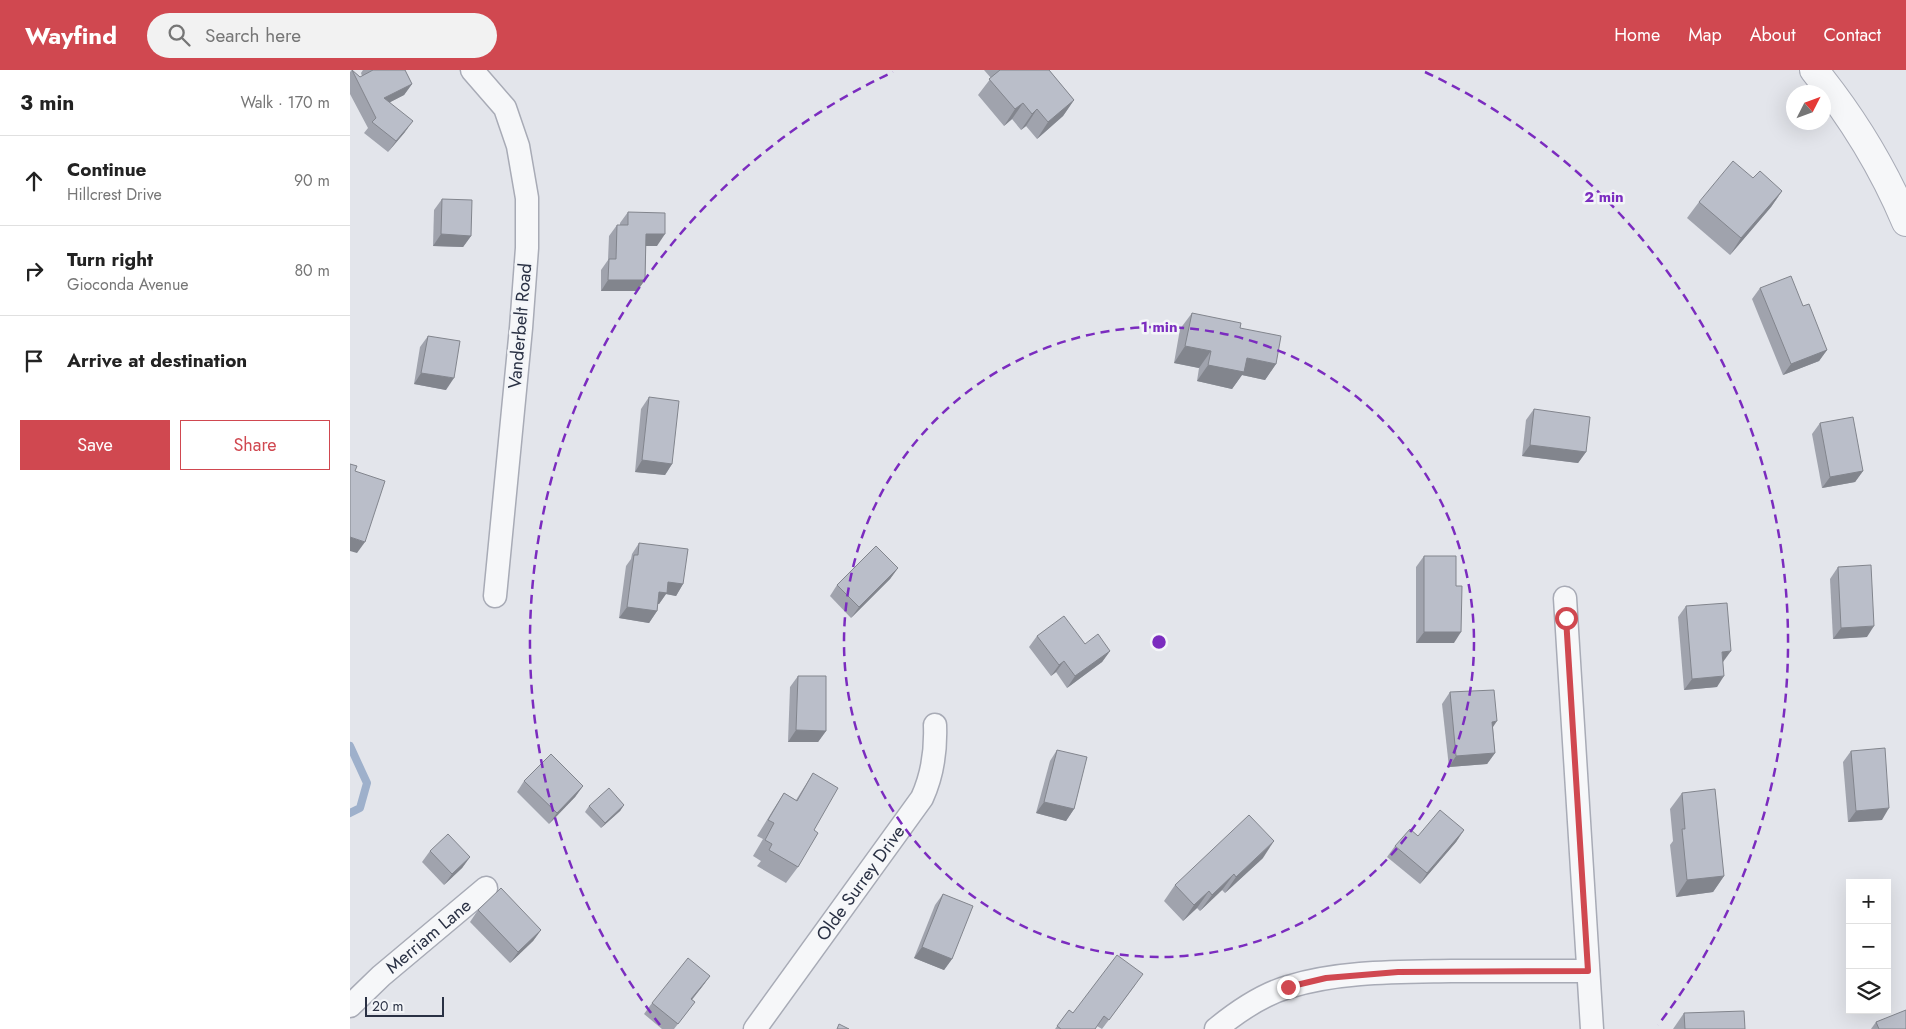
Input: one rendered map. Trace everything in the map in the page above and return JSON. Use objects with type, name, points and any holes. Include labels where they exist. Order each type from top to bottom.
[{"type":"street","name":"Vanderbelt Road","points":[[472,70],[505,108],[518,146],[527,198],[521,328],[495,596]]},
{"type":"street","points":[[1814,70],[1867,144],[1889,182],[1906,222]]},
{"type":"street","points":[[1565,598],[1592,1029]]},
{"type":"street","name":"Olde Surrey Drive","points":[[754,1029],[922,798],[929,782],[934,762],[935,725]]},
{"type":"street","name":"Merriam Lane","points":[[350,1006],[381,976],[486,888]]},
{"type":"street","points":[[1216,1029],[1234,1014],[1257,1000],[1288,987],[1326,978],[1398,972],[1588,971]]},
{"type":"building","points":[[352,70],[360,77],[373,70],[405,70],[412,84],[384,98],[413,121],[396,141],[372,122],[376,118]]},
{"type":"building","points":[[1000,70],[1049,70],[1074,100],[1048,122],[1037,109],[1032,114],[1023,103],[1015,109],[989,79]]},
{"type":"building","points":[[1733,161],[1753,178],[1760,171],[1782,191],[1741,238],[1699,202]]},
{"type":"building","points":[[442,199],[472,200],[471,236],[441,234]]},
{"type":"building","points":[[628,212],[665,213],[665,234],[646,234],[645,280],[608,280],[609,259],[616,259],[617,225],[628,225]]},
{"type":"building","points":[[1791,276],[1803,306],[1809,304],[1827,350],[1791,364],[1760,288]]},
{"type":"building","points":[[1192,313],[1241,323],[1240,328],[1281,336],[1276,364],[1247,358],[1244,372],[1208,365],[1211,351],[1185,346]]},
{"type":"building","points":[[428,336],[460,341],[454,378],[421,373]]},
{"type":"building","points":[[649,397],[679,401],[672,464],[642,460]]},
{"type":"building","points":[[1534,409],[1590,417],[1586,452],[1530,445]]},
{"type":"building","points":[[1853,417],[1863,471],[1830,477],[1820,423]]},
{"type":"building","points":[[350,464],[357,466],[355,471],[385,481],[365,542],[350,537]]},
{"type":"building","points":[[639,543],[688,549],[683,584],[668,582],[667,593],[659,592],[657,611],[627,607],[634,555],[638,555]]},
{"type":"building","points":[[876,546],[898,568],[859,607],[837,585]]},
{"type":"building","points":[[1424,556],[1456,556],[1456,586],[1462,586],[1461,632],[1424,632]]},
{"type":"building","points":[[1871,565],[1874,626],[1841,628],[1838,567]]},
{"type":"building","points":[[1727,603],[1731,651],[1722,652],[1724,676],[1692,679],[1686,606]]},
{"type":"building","points":[[1064,616],[1085,644],[1098,634],[1110,651],[1075,676],[1064,661],[1059,665],[1037,636]]},
{"type":"building","points":[[798,676],[826,676],[826,731],[796,730]]},
{"type":"building","points":[[1494,690],[1497,721],[1492,722],[1495,753],[1456,756],[1450,692]]},
{"type":"building","points":[[1885,748],[1889,808],[1856,811],[1851,751]]},
{"type":"building","points":[[1057,750],[1087,757],[1074,809],[1044,802]]},
{"type":"building","points":[[551,754],[583,786],[557,813],[524,781]]},
{"type":"building","points":[[813,773],[838,788],[814,830],[818,833],[798,867],[769,850],[772,844],[765,840],[774,823],[768,820],[784,793],[797,801]]},
{"type":"building","points":[[609,788],[624,805],[605,823],[589,806]]},
{"type":"building","points":[[1715,789],[1724,876],[1687,880],[1682,829],[1685,829],[1682,793]]},
{"type":"building","points":[[1440,810],[1464,830],[1427,873],[1395,846],[1410,829],[1418,836]]},
{"type":"building","points":[[1249,815],[1274,841],[1236,877],[1234,874],[1212,895],[1209,891],[1194,905],[1175,885]]},
{"type":"building","points":[[448,834],[470,857],[452,874],[430,851]]},
{"type":"building","points":[[501,888],[541,930],[518,952],[478,910]]},
{"type":"building","points":[[943,894],[973,906],[952,959],[922,947]]},
{"type":"building","points":[[1117,955],[1143,974],[1109,1020],[1104,1016],[1095,1029],[1061,1029],[1057,1026],[1069,1010],[1073,1013]]},
{"type":"building","points":[[688,958],[710,976],[691,999],[695,1002],[678,1024],[652,1003]]},
{"type":"building","points":[[1906,1010],[1906,1029],[1879,1029],[1876,1022]]},
{"type":"building","points":[[1744,1011],[1745,1029],[1685,1029],[1684,1013]]},
{"type":"building","points":[[839,1024],[849,1029],[837,1029]]},
{"type":"waterway","points":[[350,746],[367,783],[360,808],[350,813]]},
{"type":"route","points":[[1288,987],[1326,978],[1398,972],[1588,971],[1566,618]]}]
